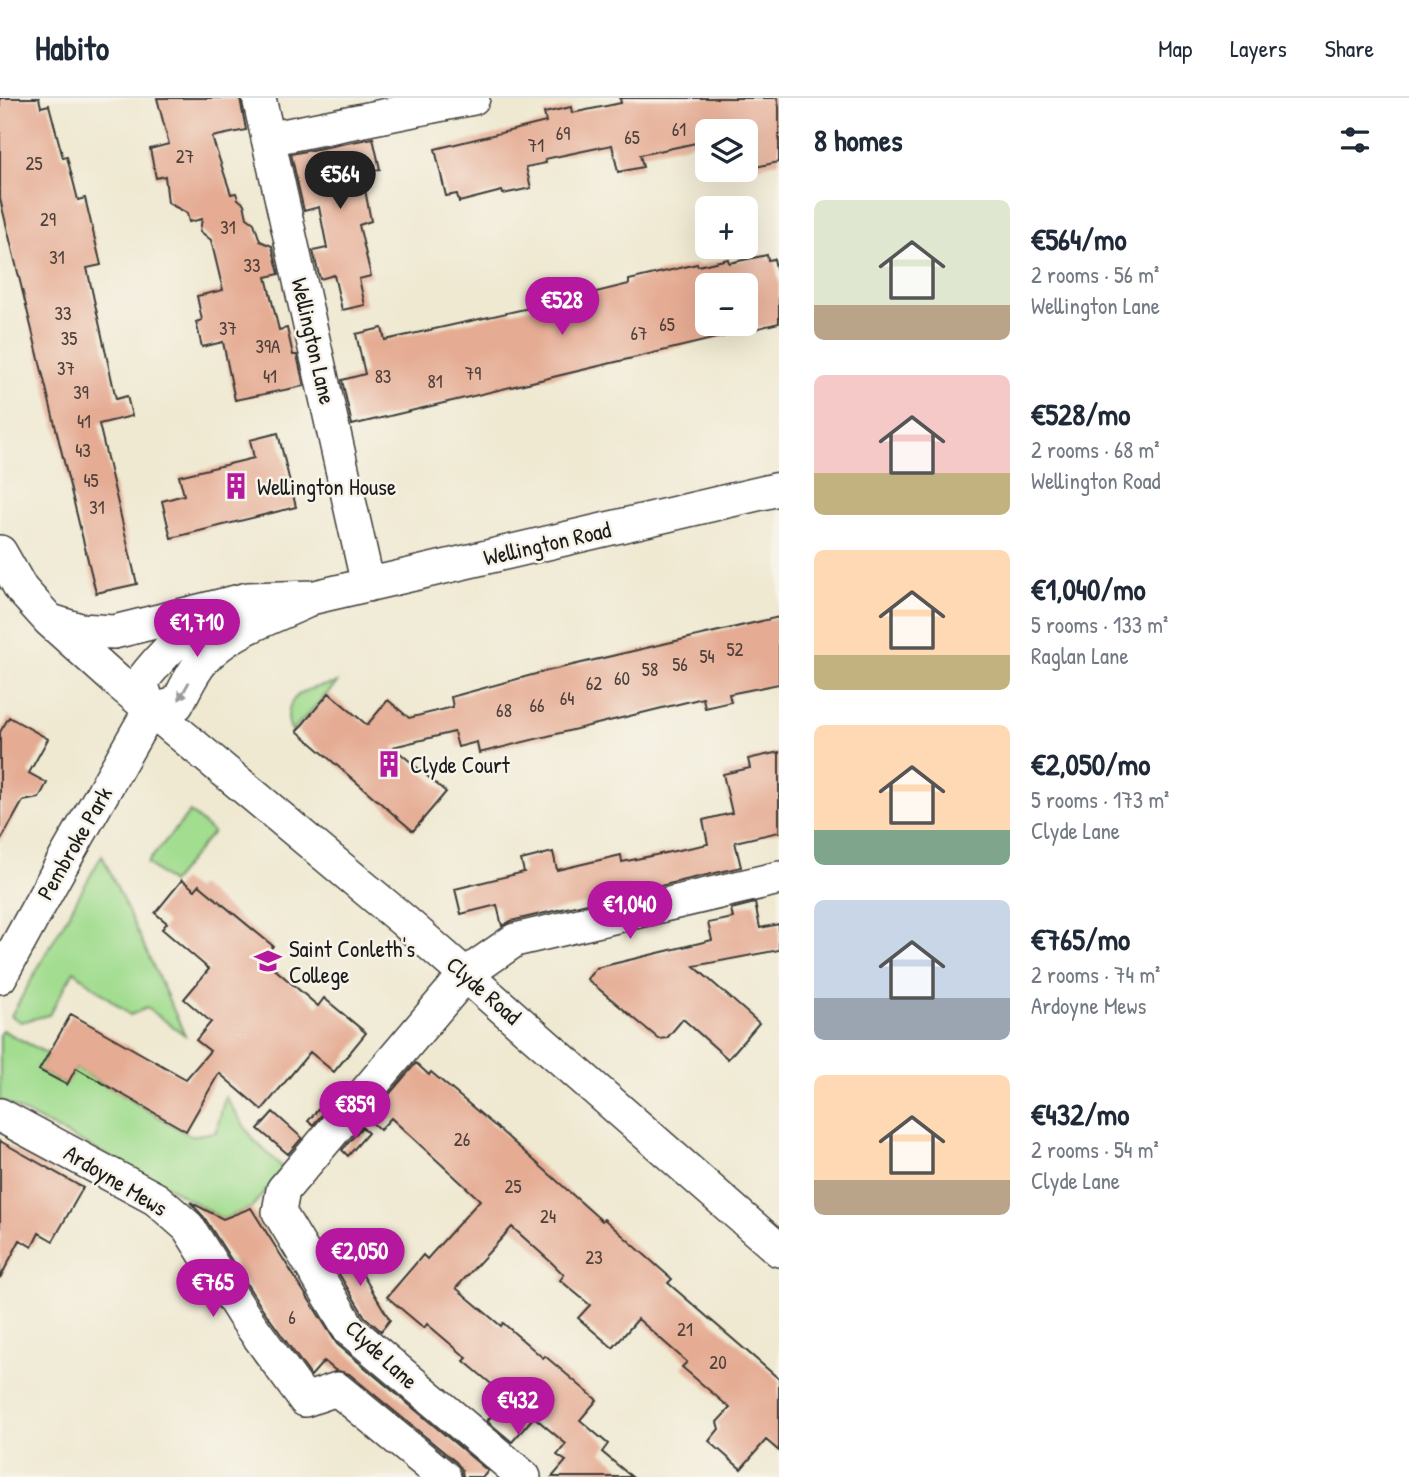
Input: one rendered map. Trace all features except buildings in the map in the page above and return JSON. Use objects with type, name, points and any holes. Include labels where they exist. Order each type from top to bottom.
[{"type":"street","name":"Wellington Lane","points":[[259,98],[368,585]]},
{"type":"street","points":[[268,139],[473,98]]},
{"type":"street","name":"Wellington Road","points":[[49,620],[80,630],[114,632],[248,599],[315,597],[779,489]]},
{"type":"street","name":"Clyde Road","points":[[0,552],[21,589],[49,620],[150,710],[466,974],[779,1250]]},
{"type":"street","name":"Wellington Road","points":[[227,605],[193,626],[159,658],[141,682],[150,710],[177,704],[196,668],[212,650],[315,597]]},
{"type":"street","name":"Pembroke Park","points":[[0,977],[150,710]]},
{"type":"street","name":"Clyde Lane","points":[[524,1477],[350,1331],[279,1212],[283,1190],[466,974],[515,940],[779,878]]},
{"type":"street","name":"Ardoyne Mews","points":[[0,1115],[156,1199],[188,1227],[244,1316],[304,1400],[337,1388],[444,1477]]},
{"type":"green space","points":[[337,683],[292,731],[288,712],[296,697],[315,687]]},
{"type":"green space","points":[[190,812],[213,832],[171,883],[147,863]]},
{"type":"green space","points":[[102,855],[185,1035],[147,1008],[130,1015],[74,971],[49,1015],[21,1022],[11,1016]]},
{"type":"green space","points":[[2,1030],[48,1054],[40,1070],[66,1085],[76,1068],[191,1136],[216,1132],[225,1097],[253,1139],[284,1169],[251,1208],[223,1219],[166,1186],[0,1100]]},
{"type":"place","name":"Wellington House","points":[[236,486]]},
{"type":"place","name":"Clyde Court","points":[[389,764]]},
{"type":"place","name":"Saint Conleth's College","points":[[268,961]]}]
